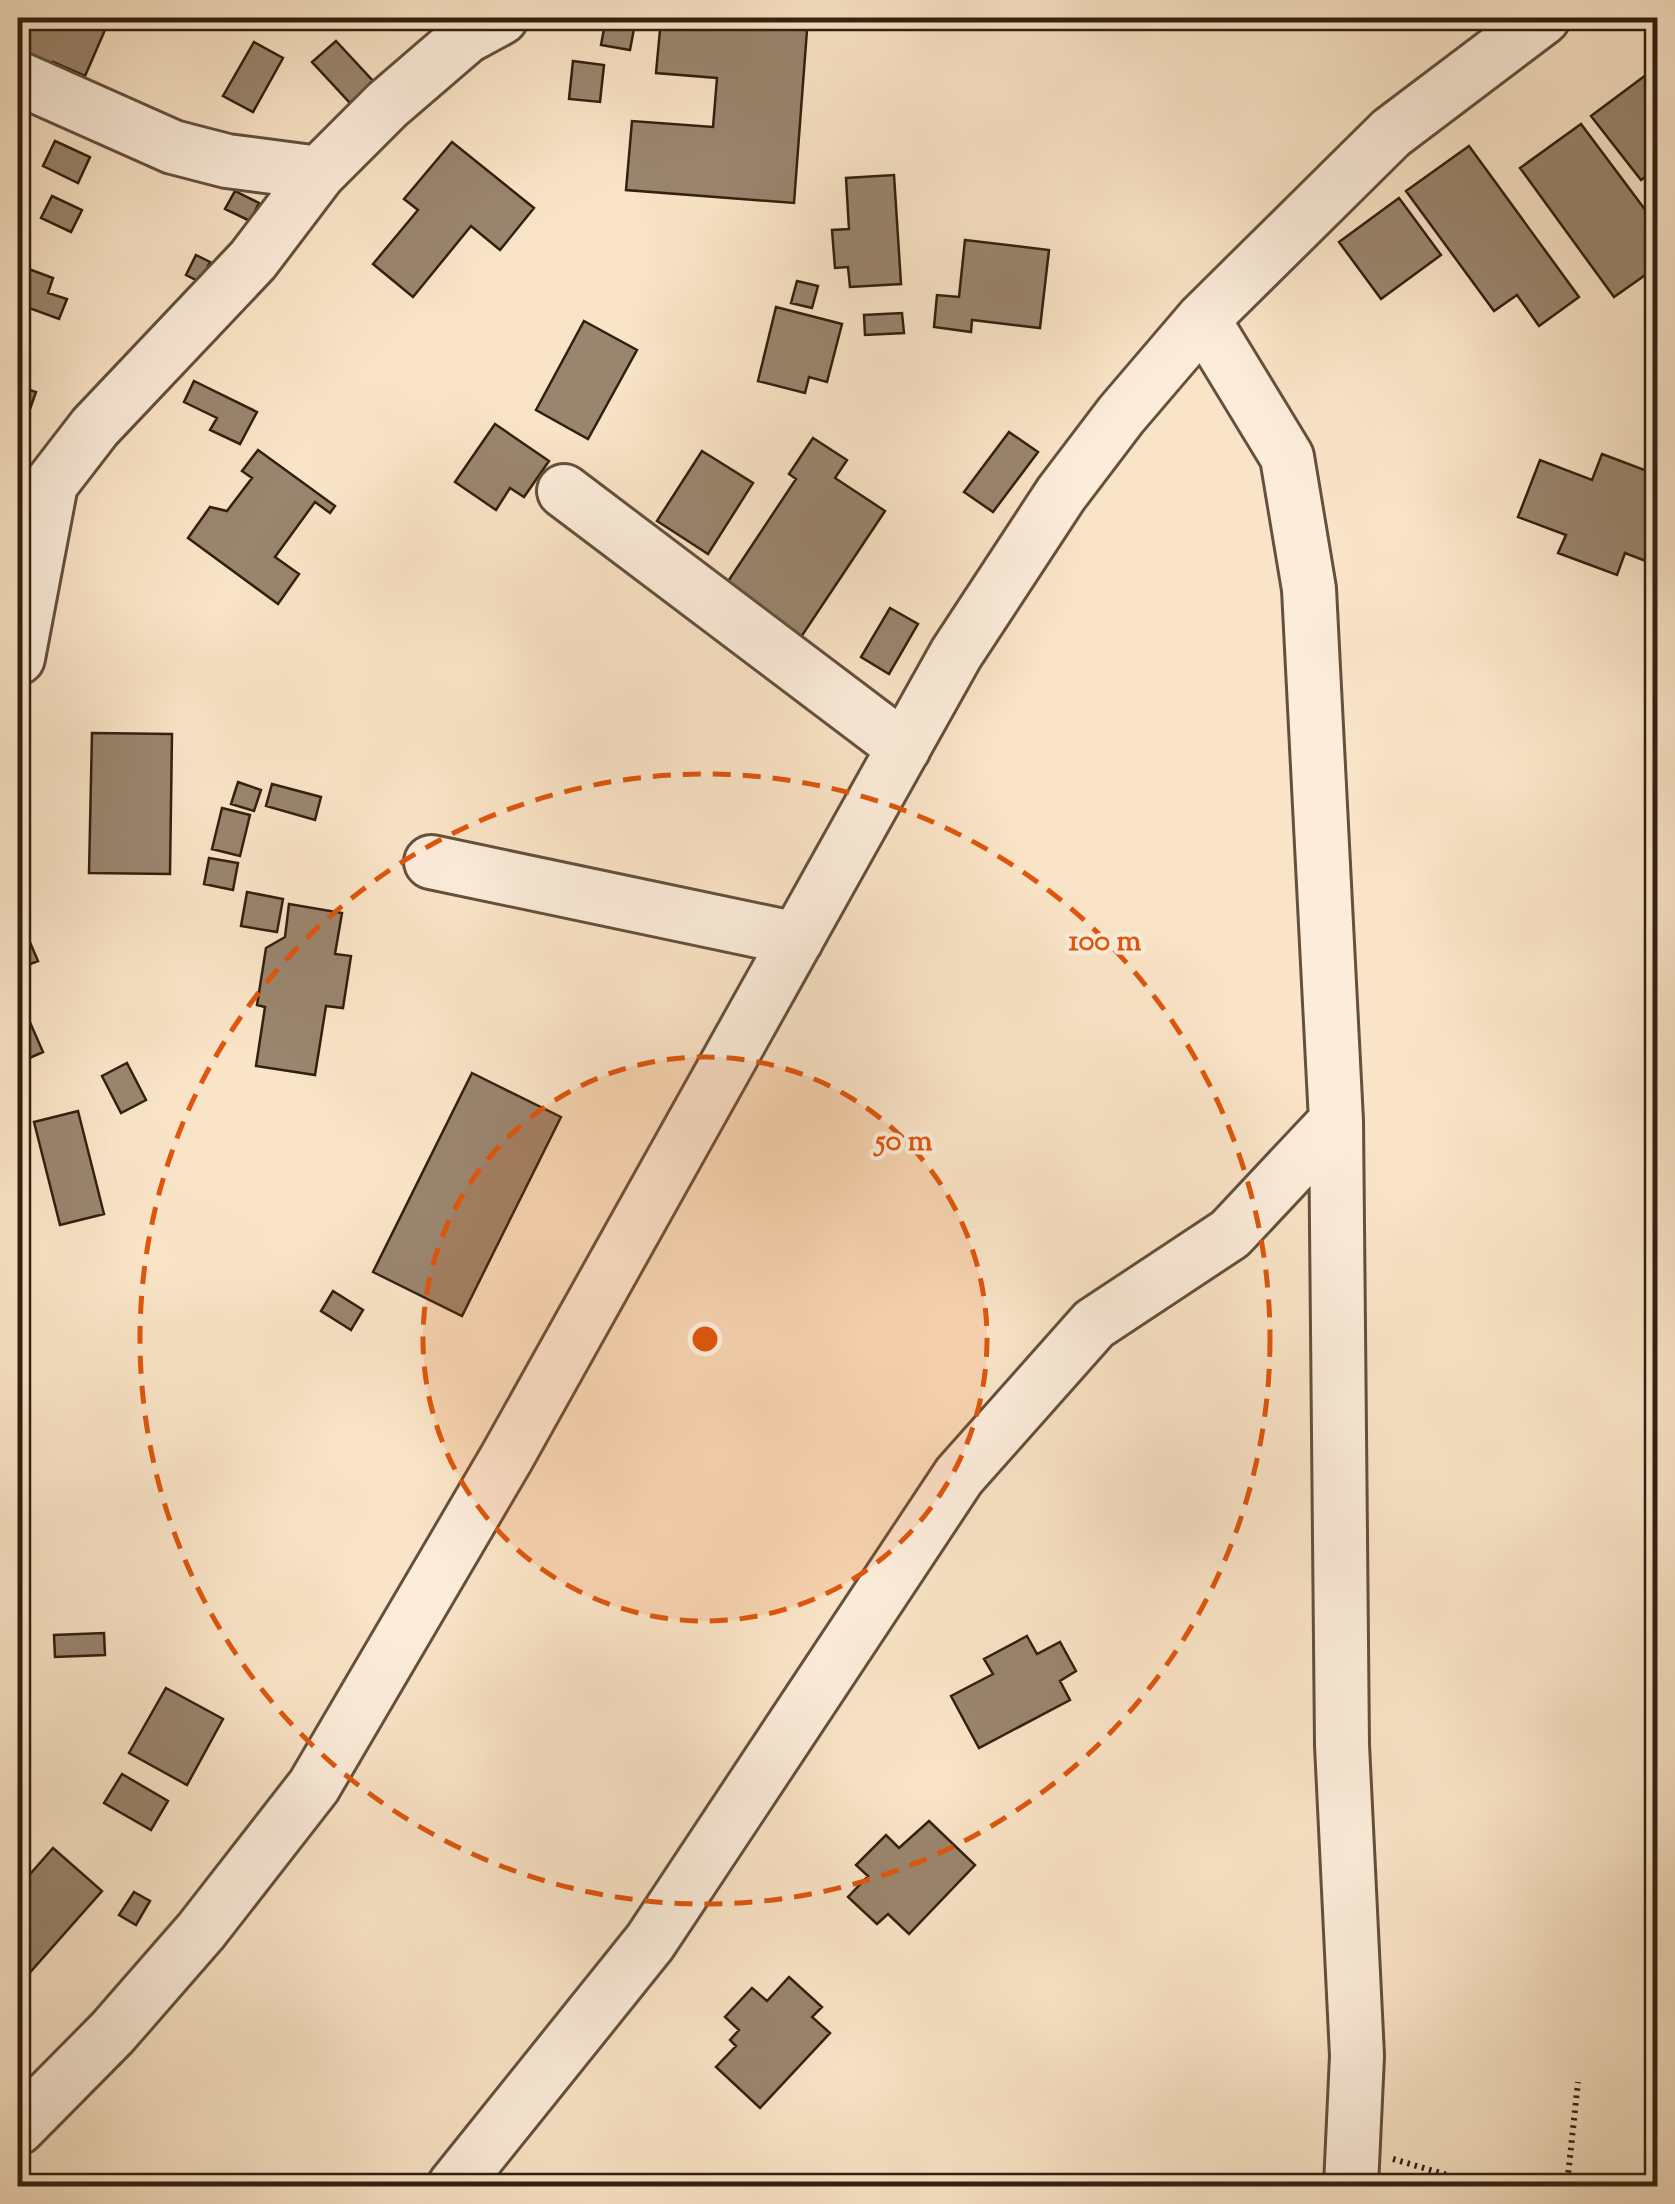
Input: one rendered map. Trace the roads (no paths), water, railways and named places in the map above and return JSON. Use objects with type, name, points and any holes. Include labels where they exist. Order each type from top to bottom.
[{"type":"street","points":[[18,658],[51,484],[95,427],[253,260],[319,173],[387,105],[466,37],[501,18]]},
{"type":"street","points":[[18,2128],[112,2034],[201,1931],[314,1786],[507,1457],[956,654],[1061,494],[1121,414],[1203,319],[1391,134],[1544,18]]},
{"type":"street","points":[[18,78],[173,146],[227,161],[319,173]]},
{"type":"street","points":[[1203,319],[1287,457],[1306,570],[1336,1121],[1342,1745],[1357,2056],[1352,2168]]},
{"type":"street","points":[[564,491],[904,748]]},
{"type":"street","points":[[431,862],[797,939]]},
{"type":"street","points":[[454,2186],[650,1942],[959,1476],[1094,1324],[1230,1234],[1336,1121]]}]
